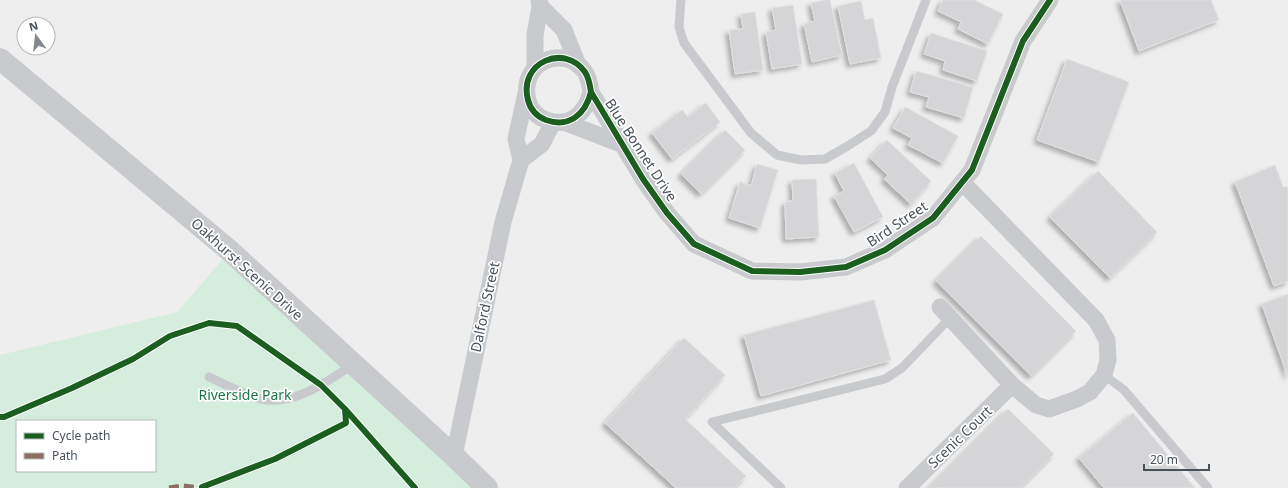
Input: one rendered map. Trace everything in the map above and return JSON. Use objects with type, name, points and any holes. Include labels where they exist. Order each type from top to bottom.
[{"type":"street","name":"Bird Street","points":[[752,271],[800,272],[846,267],[885,250],[933,218],[972,170],[1023,40],[1050,0]]},
{"type":"street","points":[[540,3],[564,30],[578,64],[586,72],[590,82],[591,92],[588,103],[582,112],[574,119],[559,122],[543,119],[534,113],[526,94],[526,83],[535,66],[534,35],[540,3]]},
{"type":"street","points":[[535,66],[547,60],[558,58],[578,64]]},
{"type":"street","name":"Oakhurst Scenic Drive","points":[[0,59],[230,251],[487,488]]},
{"type":"street","name":"Blue Bonnet Drive","points":[[591,92],[642,179],[667,213],[694,244],[752,271]]},
{"type":"street","name":"Dalford Street","points":[[454,456],[503,222],[521,160],[516,139],[526,94]]},
{"type":"street","points":[[521,160],[542,144],[559,122]]},
{"type":"street","name":"Blue Bonnet Drive","points":[[559,122],[621,144]]},
{"type":"street","points":[[945,312],[1012,385],[1036,405],[1049,409],[1077,399],[1090,392],[1104,375],[1108,360],[1107,340],[1096,320],[962,182]]},
{"type":"street","name":"Scenic Court","points":[[907,488],[1012,385]]},
{"type":"lane","points":[[681,0],[679,27],[684,43],[751,133],[777,155],[801,160],[825,159],[871,131],[885,112],[892,87],[926,0]]},
{"type":"lane","points":[[781,488],[712,422],[886,379],[902,368],[945,312]]},
{"type":"lane","points":[[209,377],[260,399],[280,400],[309,392],[354,364]]},
{"type":"lane","points":[[1104,375],[1124,390],[1208,488]]},
{"type":"green space","name":"Riverside Park","points":[[230,251],[476,488],[0,488],[0,355],[177,312]]},
{"type":"building","points":[[830,0],[842,55],[812,62],[804,24],[815,21],[811,3]]},
{"type":"building","points":[[943,0],[974,0],[1003,14],[988,44],[958,29],[961,22],[938,11]]},
{"type":"building","points":[[1120,0],[1211,0],[1219,20],[1139,51]]},
{"type":"building","points":[[861,1],[865,20],[873,18],[881,58],[850,64],[838,6]]},
{"type":"building","points":[[793,5],[802,64],[772,69],[766,32],[776,30],[772,8]]},
{"type":"building","points":[[755,12],[763,70],[735,74],[729,30],[743,29],[741,14]]},
{"type":"building","points":[[931,33],[987,51],[977,81],[943,70],[945,61],[924,54]]},
{"type":"building","points":[[1067,59],[1129,82],[1099,162],[1037,140]]},
{"type":"building","points":[[916,71],[973,87],[964,118],[926,107],[929,97],[910,92]]},
{"type":"building","points":[[706,103],[720,122],[672,159],[652,133],[682,110],[688,117]]},
{"type":"building","points":[[905,107],[958,136],[943,163],[908,145],[912,138],[893,128]]},
{"type":"building","points":[[725,130],[745,150],[701,194],[681,174]]},
{"type":"building","points":[[887,140],[931,181],[911,204],[884,179],[888,175],[870,158]]},
{"type":"building","points":[[854,163],[883,217],[854,232],[834,196],[844,191],[835,173]]},
{"type":"building","points":[[757,164],[778,170],[760,228],[729,218],[740,182],[751,186]]},
{"type":"building","points":[[1275,165],[1283,187],[1287,187],[1288,190],[1288,281],[1274,286],[1235,182]]},
{"type":"building","points":[[1098,171],[1157,232],[1110,278],[1050,217]]},
{"type":"building","points":[[816,179],[819,237],[786,239],[785,202],[793,201],[792,180]]},
{"type":"building","points":[[981,236],[1076,331],[1031,376],[936,281]]},
{"type":"building","points":[[1288,294],[1288,377],[1262,304]]},
{"type":"building","points":[[874,300],[891,360],[761,396],[744,335]]},
{"type":"building","points":[[684,338],[725,375],[685,419],[746,476],[734,488],[676,488],[605,423]]},
{"type":"building","points":[[1008,409],[1054,454],[1020,488],[929,488]]},
{"type":"building","points":[[1133,413],[1195,488],[1104,488],[1079,458]]},
{"type":"marked path","points":[[169,488],[183,486],[202,488]]},
{"type":"cycle path","points":[[591,92],[585,107],[575,118],[569,121],[554,122],[543,119],[532,109],[528,100],[527,87],[530,76],[536,67],[545,61],[556,58],[566,59],[576,63],[585,72],[591,92],[643,179],[667,213],[694,244],[752,271],[800,272],[846,267],[885,250],[933,218],[972,170],[1023,41],[1050,0]]},
{"type":"cycle path","points":[[0,417],[4,417],[72,388],[133,359],[170,336],[209,323],[237,326],[321,385],[345,409],[346,423],[275,459],[202,487]]},
{"type":"cycle path","points":[[345,409],[415,488]]}]
